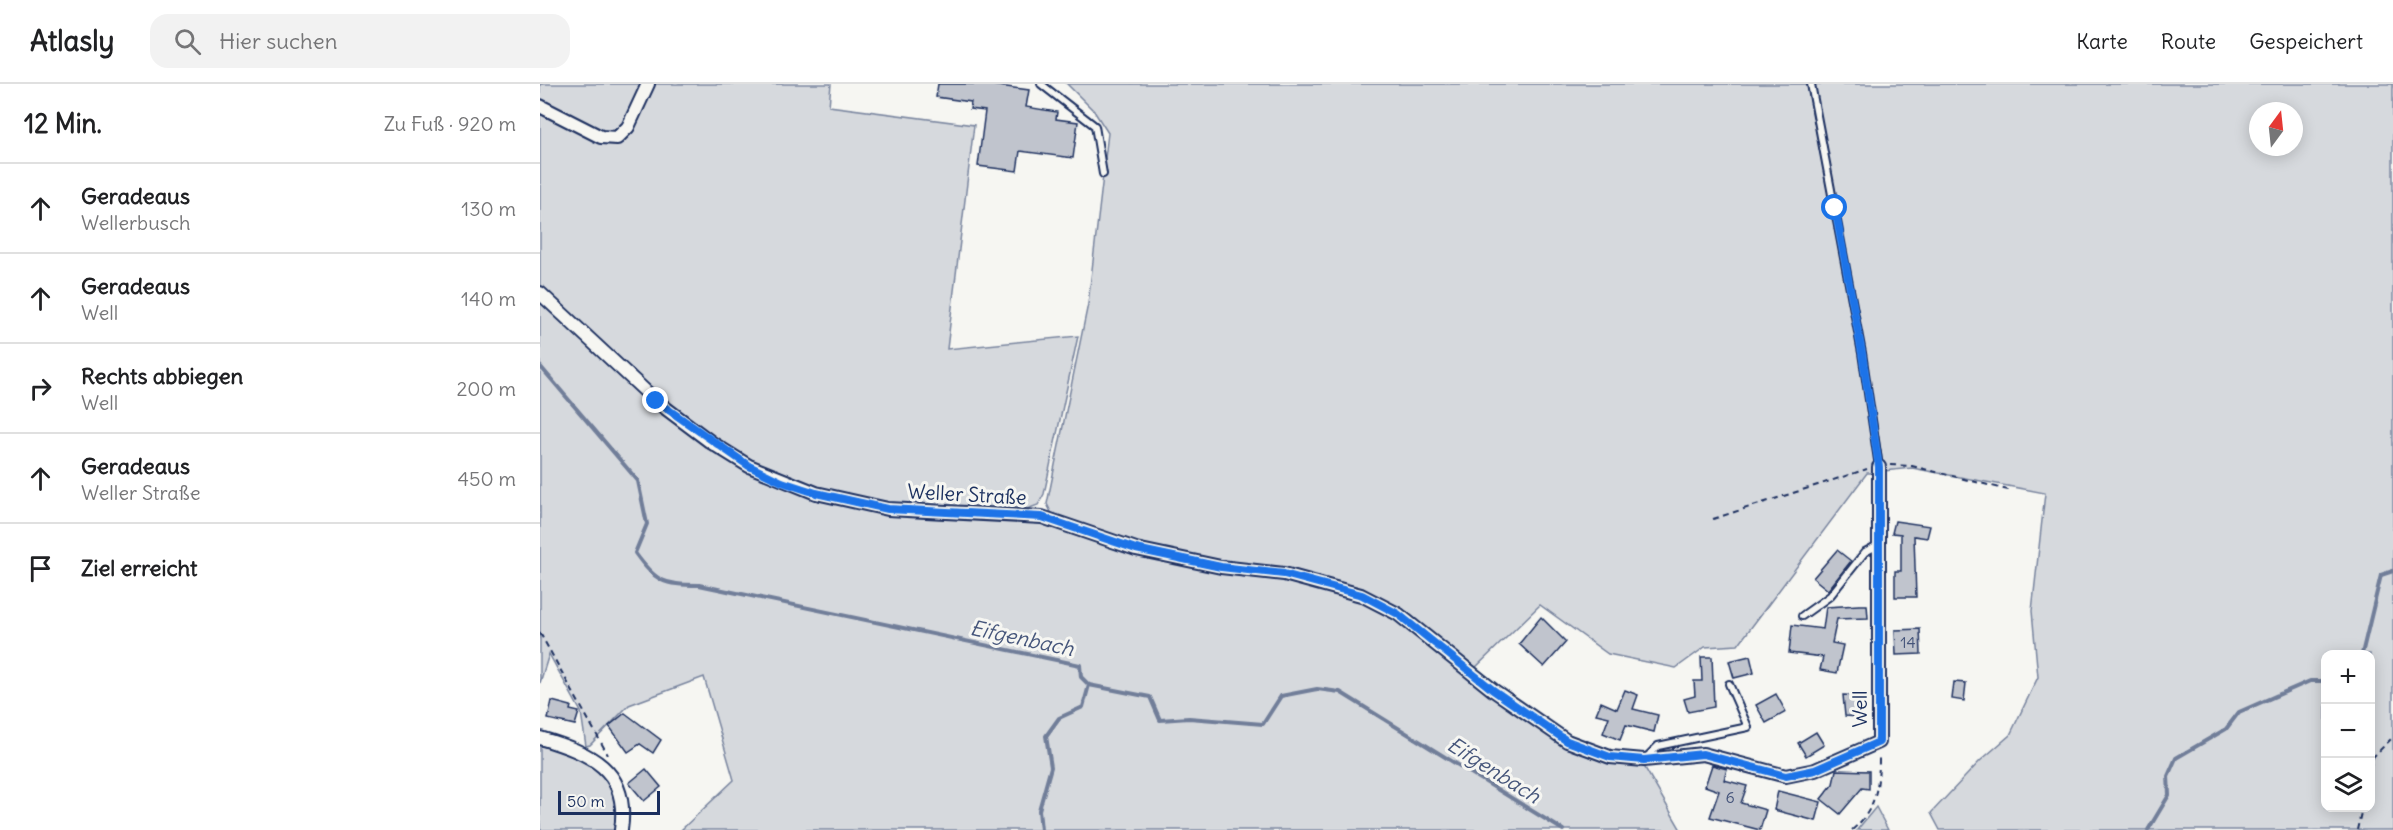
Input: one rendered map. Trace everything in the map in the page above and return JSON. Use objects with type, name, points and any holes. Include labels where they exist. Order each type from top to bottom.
[{"type":"street","points":[[540,106],[601,137],[617,138],[628,127],[648,84]]},
{"type":"street","name":"Weller Straße","points":[[540,293],[656,401],[712,443],[749,466],[782,482],[816,493],[888,509],[1042,517],[1136,549],[1221,567],[1284,574],[1318,581],[1362,595],[1398,614],[1493,690]]},
{"type":"street","name":"Well","points":[[1493,690],[1567,741],[1610,757],[1644,760],[1703,754],[1786,776],[1815,770],[1879,742],[1879,467]]},
{"type":"street","points":[[540,738],[586,754],[611,776],[622,804],[621,830]]},
{"type":"lane","points":[[1041,84],[1095,126],[1102,174]]},
{"type":"lane","points":[[1811,84],[1862,353],[1879,467]]},
{"type":"lane","points":[[1802,616],[1830,596],[1865,552],[1879,545]]},
{"type":"lane","points":[[1644,760],[1658,746],[1748,727],[1729,684]]},
{"type":"path","points":[[1713,519],[1879,467],[1912,466],[2012,491]]},
{"type":"path","points":[[540,633],[608,755]]},
{"type":"path","points":[[2373,758],[2393,736]]},
{"type":"path","points":[[1852,830],[1862,822],[1873,805],[1878,784],[1879,742]]},
{"type":"path","points":[[2356,830],[2361,812]]},
{"type":"shaded area","points":[[540,84],[646,84],[616,136],[602,135],[540,103]]},
{"type":"shaded area","points":[[651,84],[831,84],[829,106],[974,125],[947,349],[1078,336],[1044,494],[1038,505],[1027,509],[907,507],[836,494],[786,477],[740,454],[697,426],[618,360],[540,287],[540,108],[617,140]]},
{"type":"shaded area","points":[[1067,84],[1807,84],[1859,354],[1877,473],[1867,473],[1738,645],[1705,647],[1676,668],[1608,654],[1540,605],[1474,669],[1363,593],[1137,546],[1053,516],[1047,504],[1088,304],[1108,133],[1094,111]]},
{"type":"shaded area","points":[[1814,84],[2393,84],[2393,830],[1940,830],[1931,813],[1980,761],[2010,735],[2038,677],[2032,611],[2045,493],[1912,468],[1884,471],[1865,352]]},
{"type":"shaded area","points":[[540,297],[710,444],[814,495],[1040,522],[1318,583],[1399,617],[1566,743],[1644,762],[1645,768],[1681,830],[681,830],[734,780],[704,677],[629,705],[590,745],[586,746],[581,712],[549,654],[540,683]]},
{"type":"shaded area","points":[[540,743],[586,763],[606,779],[617,801],[617,830],[540,830]]},
{"type":"shaded area","points":[[1876,807],[1888,830],[1857,830]]},
{"type":"building","points":[[938,84],[984,84],[1029,90],[1026,107],[1057,112],[1056,119],[1078,122],[1073,158],[1020,151],[1017,171],[978,166],[985,111],[970,109],[971,102],[936,97]]},
{"type":"building","points":[[1895,521],[1930,526],[1927,538],[1914,536],[1916,597],[1895,597],[1895,571],[1901,571],[1901,534],[1892,533]]},
{"type":"building","points":[[1837,550],[1851,561],[1828,590],[1813,578]]},
{"type":"building","points":[[1867,605],[1868,618],[1837,619],[1832,643],[1843,645],[1837,673],[1820,670],[1823,657],[1789,653],[1792,625],[1823,629],[1826,607]]},
{"type":"building","points":[[1541,617],[1566,642],[1544,667],[1519,644]]},
{"type":"building","points":[[1920,629],[1921,654],[1896,655],[1895,630]]},
{"type":"building","points":[[1750,656],[1754,673],[1734,678],[1729,661]]},
{"type":"building","points":[[1701,657],[1712,657],[1714,707],[1688,712],[1684,699],[1695,696],[1694,681],[1702,681]]},
{"type":"building","points":[[1954,682],[1966,683],[1964,701],[1952,699]]},
{"type":"building","points":[[1625,690],[1638,695],[1633,709],[1658,715],[1654,732],[1626,725],[1620,740],[1603,733],[1609,717],[1596,714],[1601,702],[1617,709]]},
{"type":"building","points":[[1776,694],[1786,712],[1766,723],[1756,705]]},
{"type":"building","points":[[1843,695],[1862,696],[1861,717],[1845,716]]},
{"type":"building","points":[[552,701],[571,706],[570,710],[579,712],[575,725],[548,719]]},
{"type":"building","points":[[625,713],[661,740],[653,753],[640,744],[628,752],[609,726]]},
{"type":"building","points":[[1816,732],[1824,745],[1806,756],[1798,743]]},
{"type":"building","points":[[1712,765],[1727,769],[1724,780],[1747,786],[1741,803],[1766,810],[1760,830],[1710,817],[1719,791],[1705,786]]},
{"type":"building","points":[[646,769],[661,787],[644,801],[629,783]]},
{"type":"building","points":[[1836,770],[1869,771],[1869,789],[1862,788],[1840,814],[1821,799],[1833,784]]},
{"type":"building","points":[[1778,791],[1821,802],[1816,821],[1774,810]]},
{"type":"waterway","name":"Eifgenbach","points":[[540,366],[638,481],[647,524],[635,553],[661,580],[668,583],[699,585],[1080,665],[1081,677],[1089,685],[1150,697],[1160,720],[1189,718],[1263,724],[1281,696],[1317,689],[1340,692],[1563,830]]},
{"type":"waterway","name":"Eifgenbach","points":[[2363,650],[2381,575],[2393,571]]},
{"type":"waterway","name":"Eifgenbach","points":[[2148,830],[2169,795],[2168,776],[2176,758],[2226,729],[2239,712],[2310,681],[2321,681]]},
{"type":"waterway","points":[[1041,830],[1039,810],[1051,767],[1046,736],[1059,718],[1083,707],[1089,685]]},
{"type":"route","points":[[656,401],[712,443],[749,466],[782,482],[816,493],[888,509],[930,513],[1042,517],[1136,549],[1221,567],[1284,574],[1318,581],[1362,595],[1398,614],[1493,690],[1567,741],[1610,757],[1644,760],[1703,754],[1786,776],[1815,770],[1879,742],[1877,575],[1881,508],[1879,467],[1862,353],[1835,208]]}]
